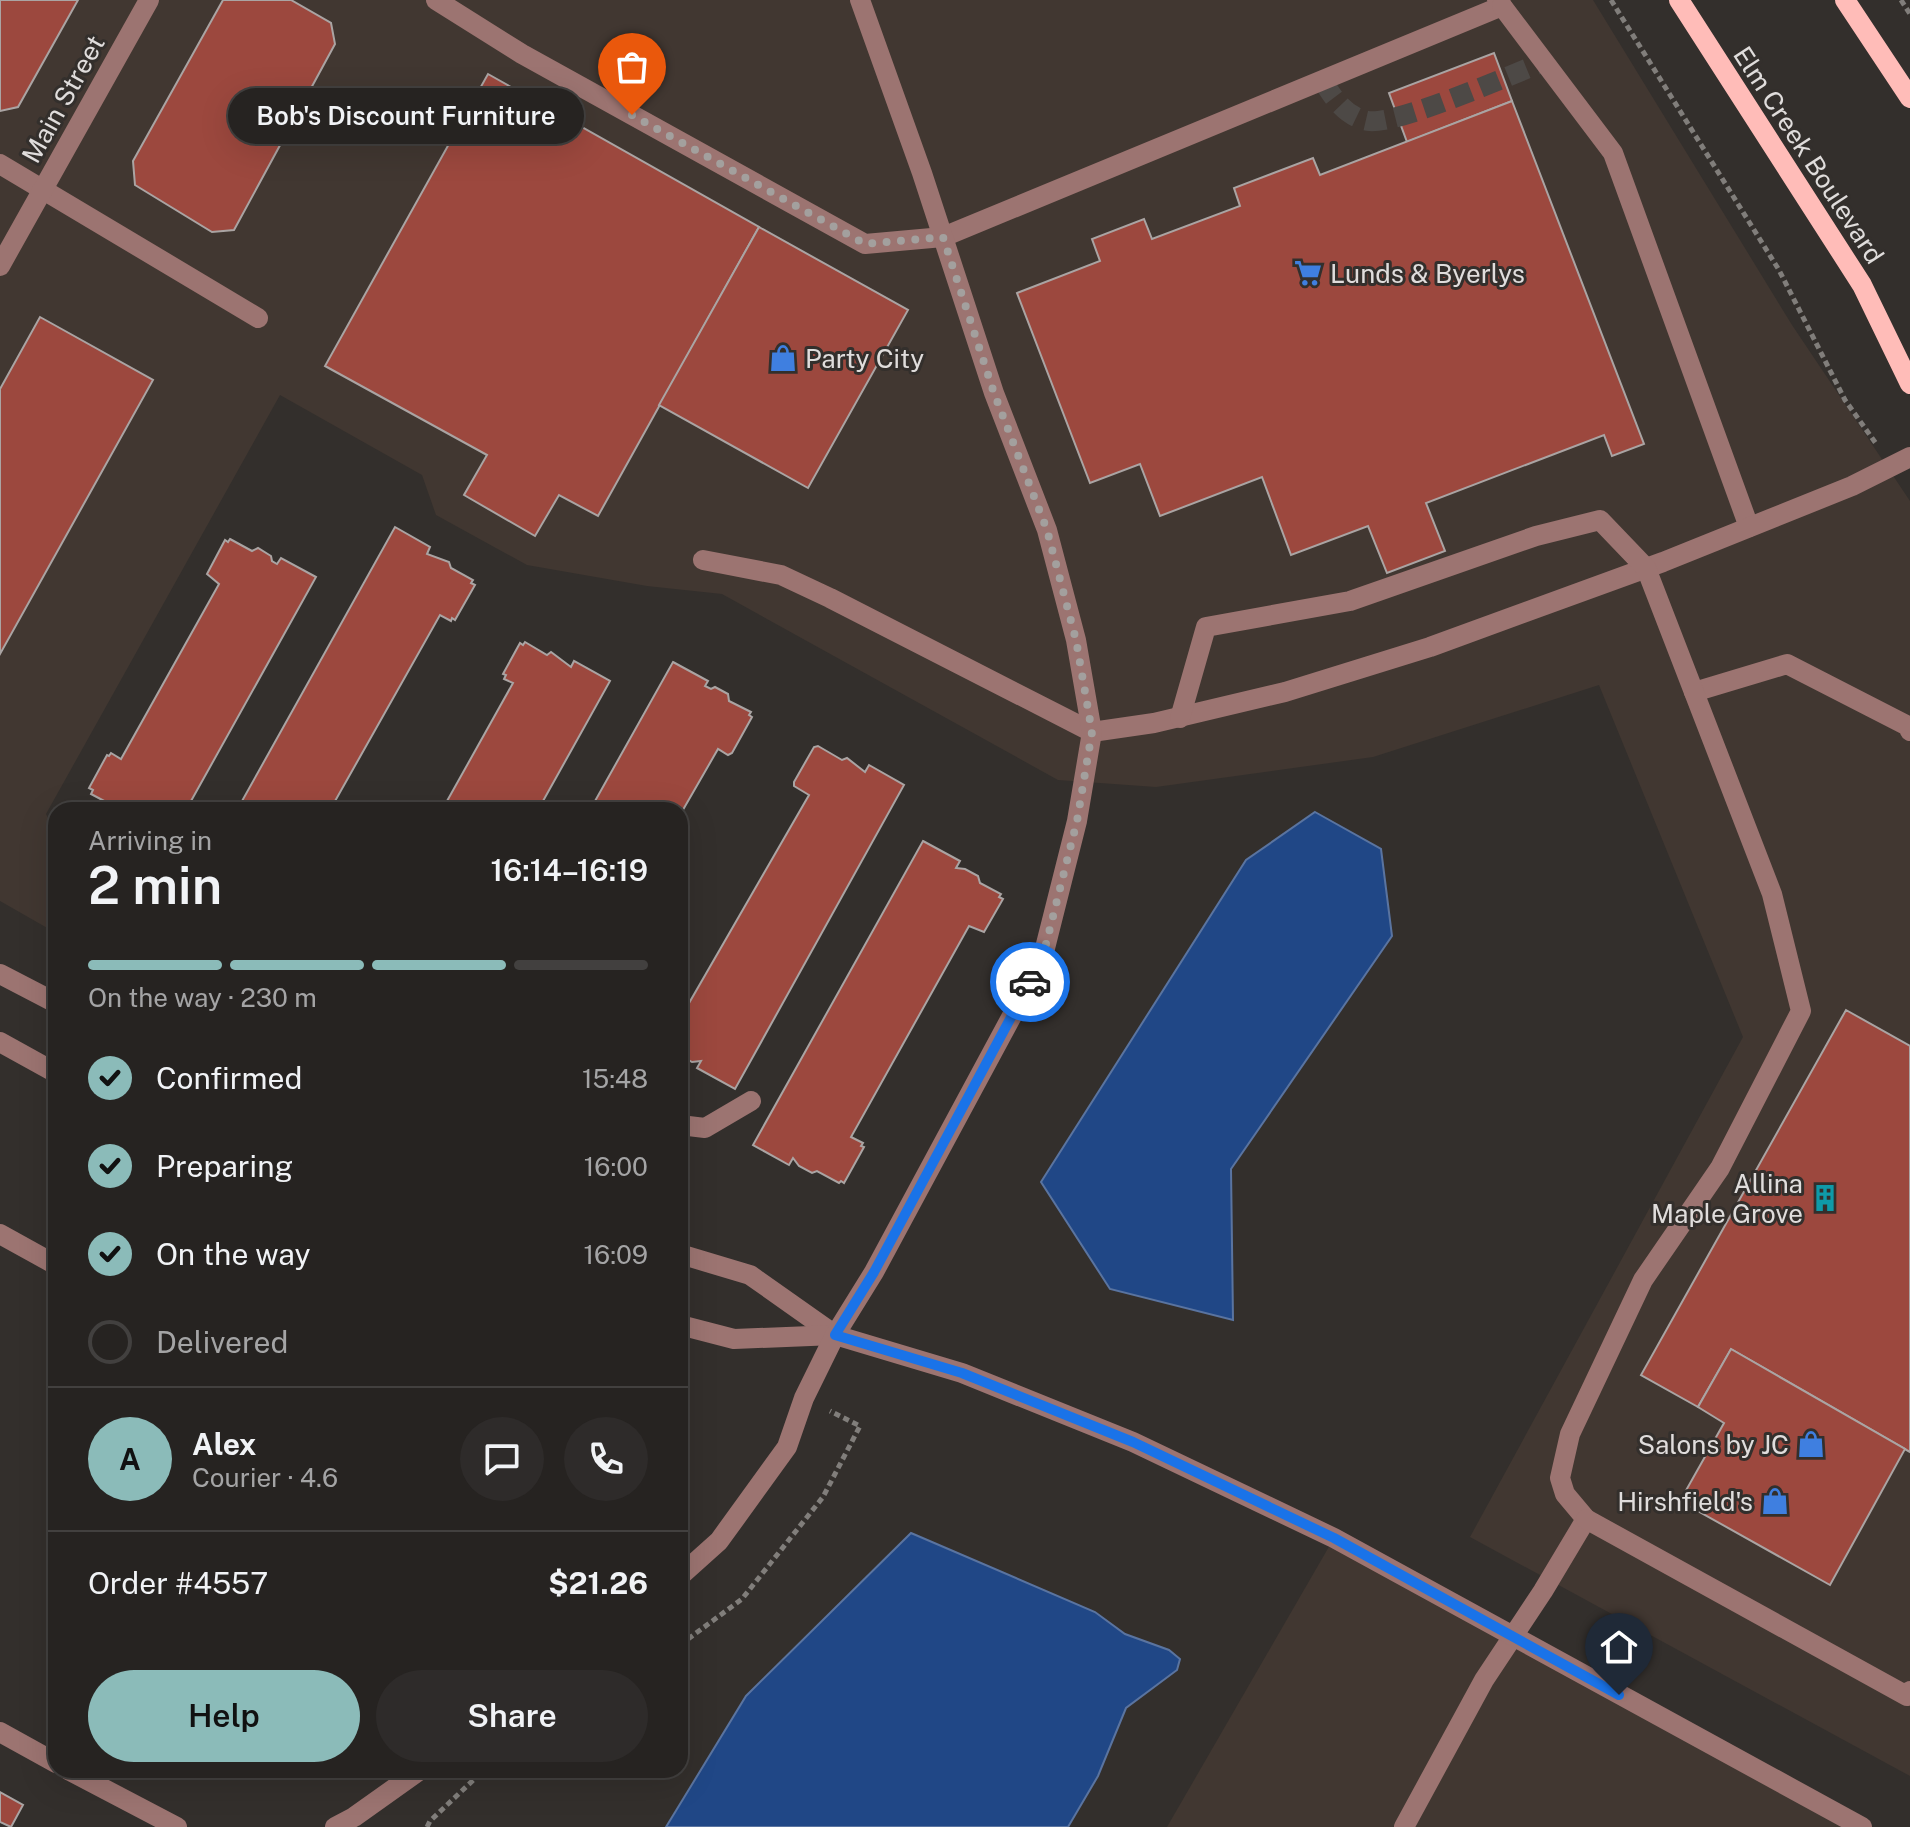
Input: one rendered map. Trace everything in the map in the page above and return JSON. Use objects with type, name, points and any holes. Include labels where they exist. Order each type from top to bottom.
[{"type":"main road","name":"Elm Creek Boulevard","points":[[1679,0],[1862,285],[1910,384]]},
{"type":"main road","points":[[1845,0],[1910,98]]},
{"type":"street","name":"Main Street","points":[[0,266],[149,0]]},
{"type":"street","points":[[436,0],[522,54],[865,244],[943,237],[1500,3],[1613,153],[1749,527]]},
{"type":"street","points":[[688,1569],[719,1541],[787,1447],[804,1398],[835,1335],[874,1272],[1042,960],[1077,821],[1092,732],[1076,640],[1047,530],[994,393],[860,0]]},
{"type":"street","points":[[0,164],[258,318]]},
{"type":"street","points":[[703,560],[781,575],[1092,732],[1180,718],[1285,692],[1430,647],[1646,568],[1852,486],[1901,462]]},
{"type":"street","points":[[1180,718],[1206,627],[1350,601],[1536,536],[1600,520],[1646,568],[1772,894],[1801,1011],[1720,1168],[1643,1280],[1570,1434],[1560,1478],[1565,1494],[1586,1519],[1907,1696],[1910,1691]]},
{"type":"street","points":[[1694,692],[1787,664],[1908,726],[1910,731]]},
{"type":"street","points":[[0,974],[48,999]]},
{"type":"street","points":[[2,1049],[48,1069]]},
{"type":"street","points":[[688,1126],[705,1128],[751,1101]]},
{"type":"street","points":[[0,1234],[48,1261]]},
{"type":"street","points":[[688,1256],[750,1275],[835,1335],[962,1373],[1133,1442],[1334,1538],[1862,1827]]},
{"type":"street","points":[[688,1327],[734,1339],[835,1335]]},
{"type":"street","points":[[1404,1827],[1484,1680],[1586,1519]]},
{"type":"street","points":[[0,1732],[48,1759]]},
{"type":"street","points":[[83,1778],[177,1827]]},
{"type":"street","points":[[335,1827],[409,1778]]},
{"type":"path","points":[[1611,0],[1779,270],[1845,400],[1901,462]]},
{"type":"path","points":[[1901,0],[1910,14]]},
{"type":"path","points":[[688,1639],[742,1599],[823,1497],[860,1426],[804,1398]]},
{"type":"path","points":[[427,1827],[476,1778]]},
{"type":"shaded area","points":[[0,0],[1593,0],[1792,325],[1910,501],[1910,1776],[1470,1537],[1743,1037],[1599,685],[1373,757],[1156,787],[1058,780],[722,594],[647,586],[527,565],[436,515],[422,475],[280,395],[53,802],[48,802],[48,928],[0,901]]},
{"type":"shaded area","points":[[1334,1538],[1862,1827],[1167,1827]]},
{"type":"water","points":[[1315,812],[1381,849],[1392,936],[1231,1169],[1233,1320],[1110,1289],[1041,1182],[1246,860]]},
{"type":"water","points":[[911,1533],[1095,1612],[1125,1634],[1169,1650],[1180,1659],[1177,1670],[1126,1708],[1098,1776],[1068,1827],[666,1827],[746,1696]]},
{"type":"building","points":[[0,0],[78,0],[18,107],[0,111]]},
{"type":"building","points":[[223,0],[291,0],[331,23],[335,44],[234,230],[212,232],[135,185],[133,161]]},
{"type":"building","points":[[1494,53],[1512,101],[1407,142],[1389,93]]},
{"type":"building","points":[[488,74],[759,227],[598,516],[559,495],[535,536],[464,495],[487,455],[325,366]]},
{"type":"building","points":[[1512,101],[1644,444],[1612,456],[1604,435],[1426,503],[1445,551],[1387,573],[1368,526],[1291,555],[1262,477],[1160,516],[1140,464],[1090,483],[1017,293],[1100,261],[1092,239],[1144,219],[1152,239],[1240,206],[1234,188],[1313,158],[1320,175]]},
{"type":"building","name":"Party City","points":[[759,227],[908,310],[808,488],[659,405]]},
{"type":"building","points":[[40,317],[153,380],[0,654],[0,389]]},
{"type":"building","points":[[395,527],[430,547],[427,554],[449,562],[451,568],[473,580],[471,583],[475,585],[455,620],[440,615],[335,802],[241,802]]},
{"type":"building","points":[[230,539],[252,551],[258,548],[277,564],[281,558],[316,577],[190,802],[106,802],[91,794],[93,790],[89,788],[107,755],[111,753],[121,759],[219,584],[207,574],[225,540],[228,542]]},
{"type":"building","points":[[525,642],[547,655],[551,652],[571,667],[574,661],[610,681],[542,802],[446,802],[513,683],[504,679],[506,675],[503,674],[520,643],[523,645]]},
{"type":"building","points":[[673,662],[708,681],[705,686],[728,694],[729,701],[751,712],[749,715],[752,717],[732,753],[728,755],[718,749],[687,802],[594,802]]},
{"type":"building","points":[[818,746],[842,760],[847,758],[865,772],[869,765],[904,785],[735,1089],[697,1068],[701,1061],[688,1060],[688,1005],[809,795],[794,786],[794,782],[814,747]]},
{"type":"building","points":[[923,841],[960,861],[956,868],[978,876],[980,883],[1001,894],[999,897],[1003,899],[984,932],[969,926],[851,1137],[863,1143],[861,1146],[864,1147],[844,1183],[839,1183],[817,1171],[812,1173],[799,1166],[793,1158],[789,1165],[753,1145]]},
{"type":"building","name":"Allina Maple Grove","points":[[1846,1010],[1910,1046],[1910,1452],[1731,1349],[1698,1407],[1641,1375]]},
{"type":"building","points":[[1731,1349],[1905,1449],[1830,1585],[1680,1501],[1724,1423],[1698,1407]]},
{"type":"building","points":[[0,1792],[23,1805],[11,1827],[0,1822]]},
{"type":"tunnel","points":[[1323,81],[1336,100],[1353,115],[1368,121],[1382,120],[1427,108],[1544,62]]},
{"type":"way so far","points":[[632,115],[865,244],[943,237],[994,393],[1047,530],[1076,640],[1092,732],[1077,821],[1042,960],[1030,982]]},
{"type":"place","name":"Bob's Discount Furniture","points":[[632,115]]},
{"type":"place","name":"Lunds & Byerlys","points":[[1308,273]]},
{"type":"place","name":"Party City","points":[[783,358]]},
{"type":"place","name":"Allina Maple Grove","points":[[1825,1198]]},
{"type":"place","name":"Salons by JC","points":[[1811,1444]]},
{"type":"place","name":"Hirshfield's","points":[[1775,1501]]},
{"type":"route","points":[[1030,982],[874,1272],[835,1335],[962,1373],[1133,1442],[1334,1538],[1619,1695]]}]
